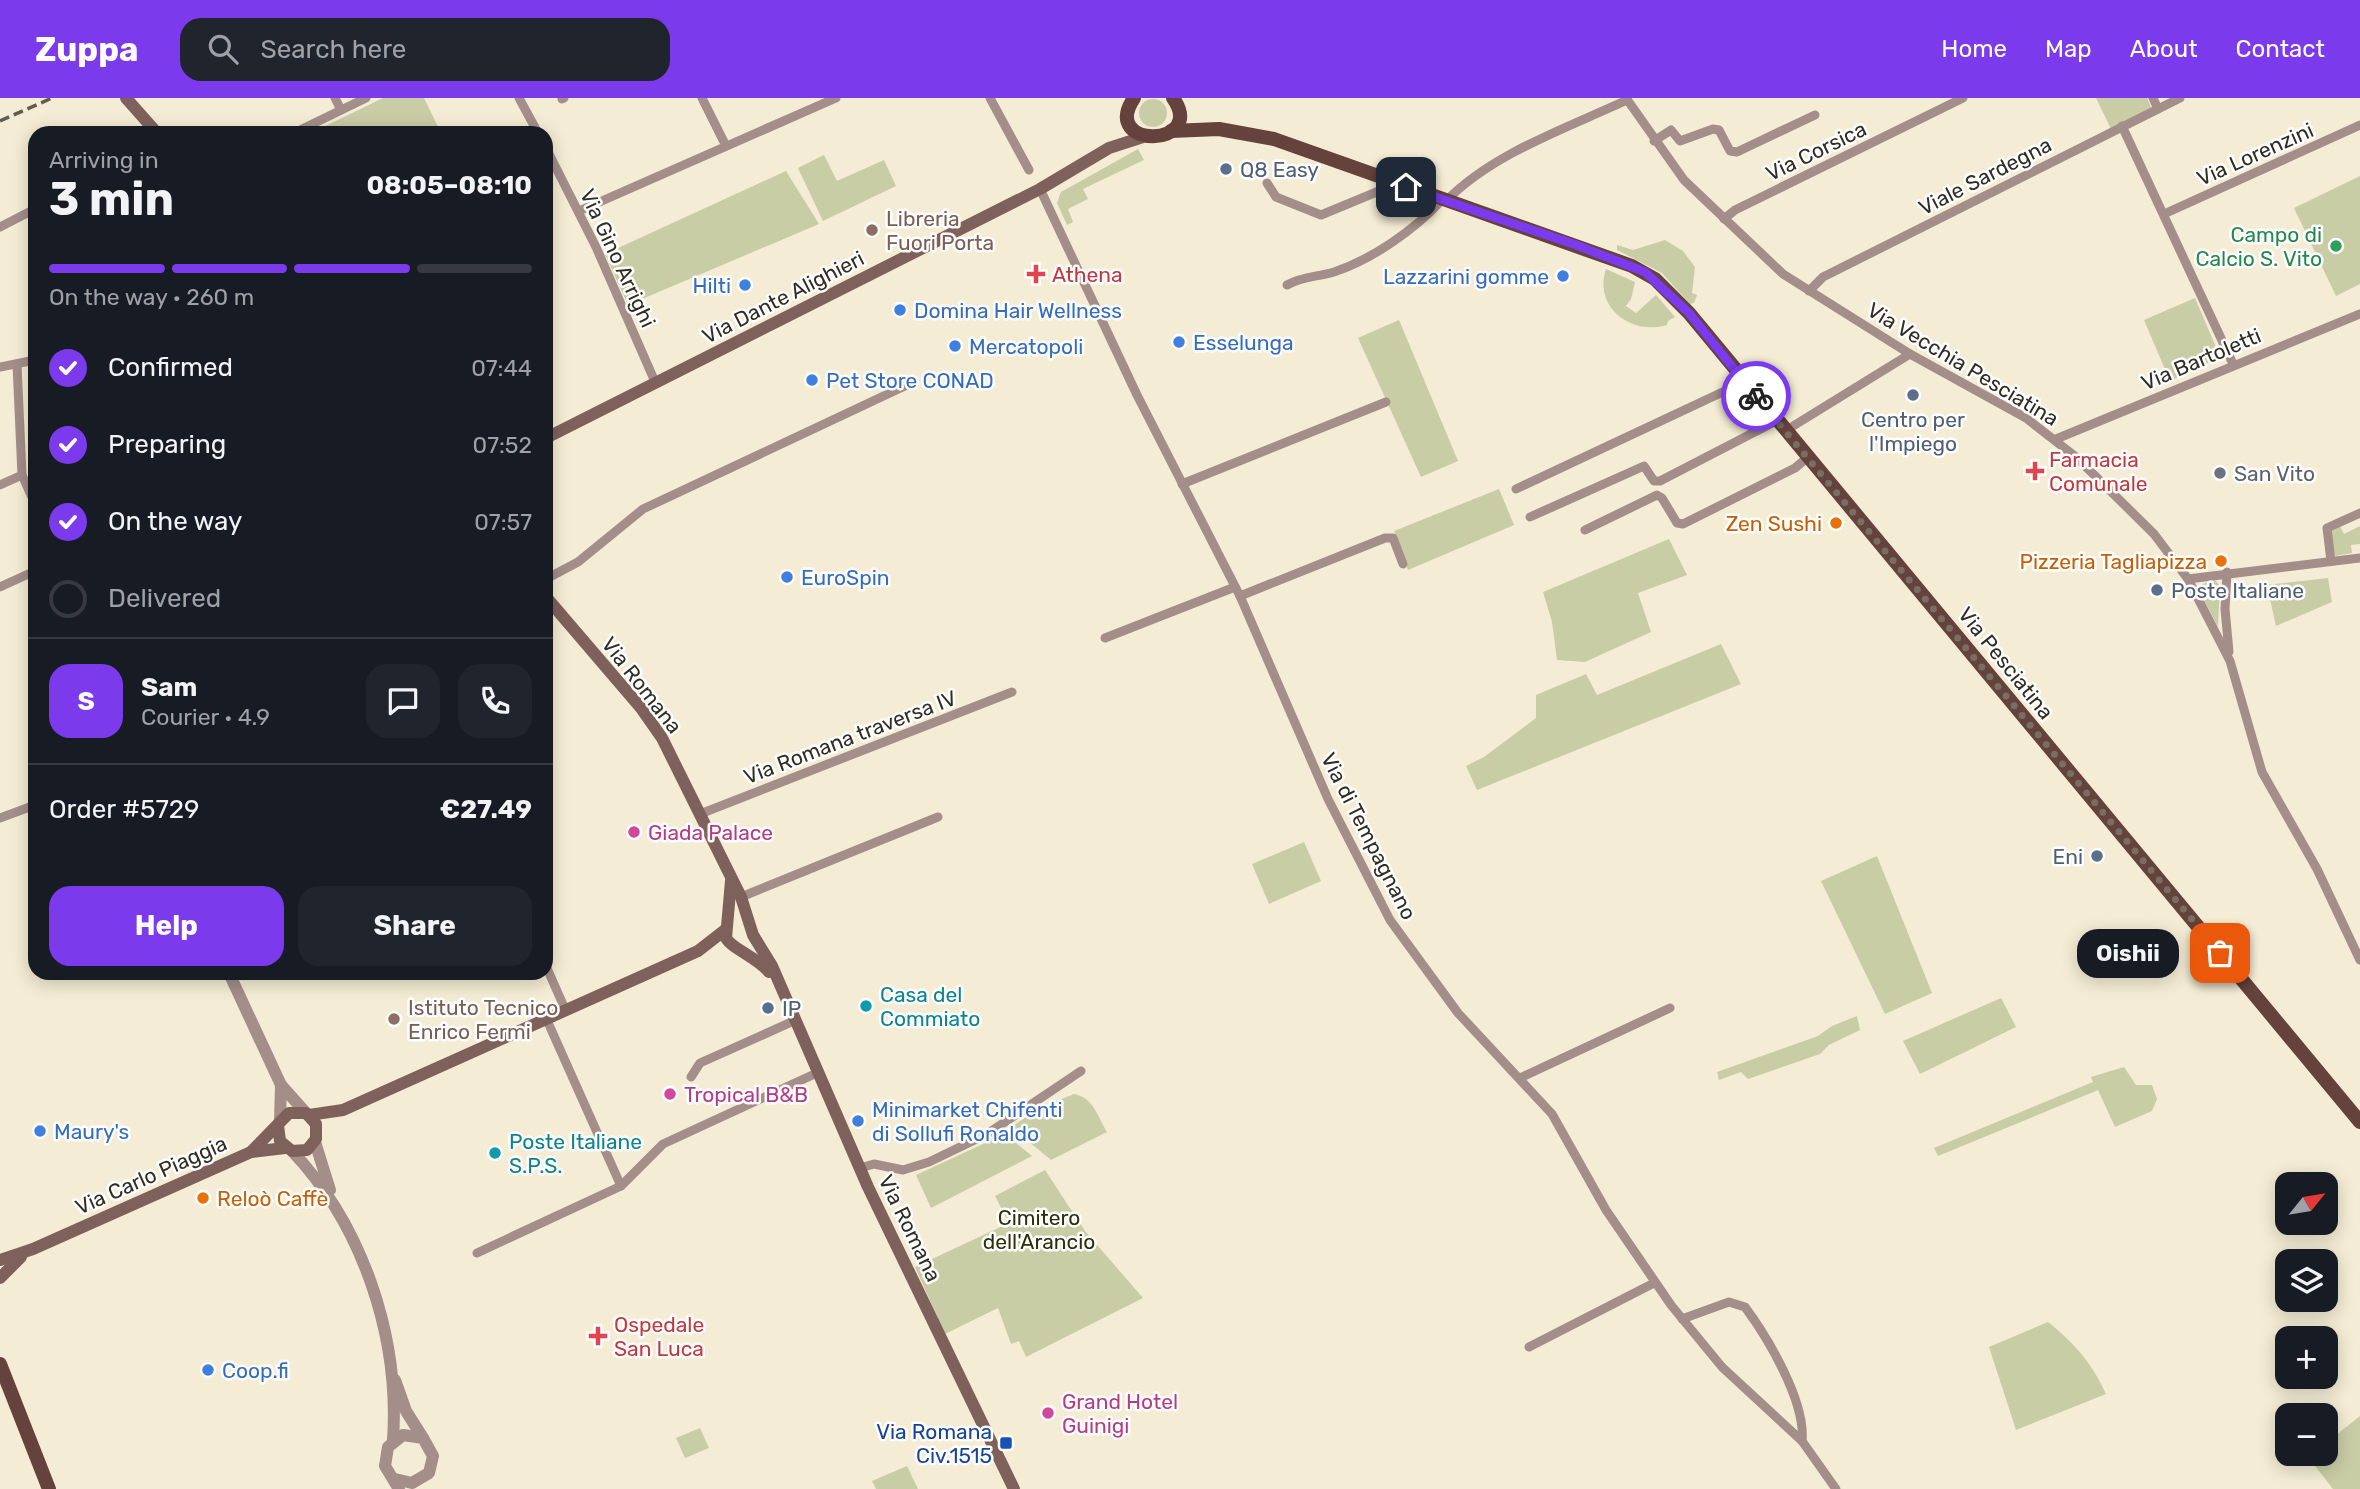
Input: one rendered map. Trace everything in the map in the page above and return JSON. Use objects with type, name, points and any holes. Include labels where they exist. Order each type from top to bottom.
[{"type":"main road","points":[[126,98],[150,126]]},
{"type":"main road","points":[[1129,104],[1136,132],[1143,137],[1161,138],[1171,131],[1219,129]]},
{"type":"main road","name":"Via Dante Alighieri","points":[[1109,148],[1129,104]]},
{"type":"main road","points":[[1171,131],[1175,105],[1219,129]]},
{"type":"main road","name":"Via Pesciatina","points":[[1219,129],[1274,139],[1632,265],[1664,288],[1808,457],[2360,1122]]},
{"type":"main road","name":"Via Dante Alighieri","points":[[553,435],[1040,189],[1109,148],[1143,137]]},
{"type":"main road","name":"Via Romana","points":[[553,605],[649,719],[667,747],[741,897],[751,930],[767,956],[860,1168],[1014,1489]]},
{"type":"main road","name":"Via Romana","points":[[731,881],[727,941],[758,960],[778,982]]},
{"type":"main road","points":[[726,927],[741,919],[751,930],[746,945],[735,947]]},
{"type":"main road","name":"Via Carlo Piaggia","points":[[0,1259],[33,1249],[251,1152],[293,1112],[308,1114],[343,1110],[698,951],[726,927]]},
{"type":"main road","name":"Via Carlo Piaggia","points":[[698,951],[735,947]]},
{"type":"main road","points":[[251,1152],[303,1151],[343,1110]]},
{"type":"main road","points":[[308,1114],[316,1137]]},
{"type":"main road","points":[[279,1123],[278,1137],[289,1150]]},
{"type":"main road","name":"Via Carlo Piaggia","points":[[0,1278],[9,1266],[33,1249]]},
{"type":"main road","points":[[0,1364],[49,1489]]},
{"type":"street","points":[[335,98],[341,110]]},
{"type":"street","points":[[308,126],[366,98]]},
{"type":"street","points":[[519,98],[534,126]]},
{"type":"street","points":[[702,98],[726,146]]},
{"type":"street","points":[[579,211],[836,98]]},
{"type":"street","points":[[990,98],[1029,170]]},
{"type":"street","name":"Via Corsica","points":[[1724,219],[1735,210],[1963,98]]},
{"type":"street","points":[[2153,98],[2158,109]]},
{"type":"street","name":"Viale Sardegna","points":[[1809,291],[1824,277],[2180,98]]},
{"type":"street","points":[[1287,285],[1316,273],[1333,272],[1393,241],[1463,184],[1514,154],[1626,99]]},
{"type":"street","name":"Via Vecchia Pesciatina","points":[[1626,99],[1685,180],[1783,274],[1910,354],[2026,418],[2056,439],[2154,534],[2188,579],[2230,661],[2262,772],[2356,934],[2360,960]]},
{"type":"street","points":[[1654,141],[1671,130],[1680,141],[1713,129],[1719,131],[1730,151],[1737,152],[1815,115]]},
{"type":"street","name":"Via Lorenzini","points":[[2164,214],[2360,125]]},
{"type":"street","points":[[2122,127],[2233,364]]},
{"type":"street","name":"Via Gino Arrighi","points":[[553,161],[579,211],[656,384]]},
{"type":"street","points":[[1267,183],[1276,197],[1321,215],[1379,191],[1388,181]]},
{"type":"street","name":"Via di Tempagnano","points":[[1040,189],[1182,484],[1237,591],[1328,799],[1390,920],[1458,1013],[1552,1114],[1606,1210],[1654,1283],[1682,1319],[1722,1367],[1802,1441],[1836,1489]]},
{"type":"street","points":[[0,228],[28,212]]},
{"type":"street","name":"Via Bartoletti","points":[[2056,439],[2360,314]]},
{"type":"street","points":[[1530,517],[1644,466],[1654,481],[1660,481],[1781,426],[1910,354]]},
{"type":"street","points":[[0,368],[28,362]]},
{"type":"street","points":[[17,364],[22,475],[28,488]]},
{"type":"street","points":[[1516,488],[1744,382]]},
{"type":"street","points":[[553,575],[578,562],[643,509],[907,385]]},
{"type":"street","points":[[1182,484],[1386,402]]},
{"type":"street","points":[[1585,530],[1657,495],[1662,498],[1677,523],[1683,524],[1795,468],[1808,457]]},
{"type":"street","points":[[0,485],[22,475]]},
{"type":"street","points":[[2331,561],[2327,528],[2360,513]]},
{"type":"street","points":[[1105,638],[1385,538],[1393,538],[1403,564]]},
{"type":"street","points":[[2188,579],[2227,572],[2360,558]]},
{"type":"street","points":[[2227,572],[2225,610],[2230,661]]},
{"type":"street","points":[[0,587],[28,574]]},
{"type":"street","name":"Via Romana traversa IV","points":[[700,814],[1012,692]]},
{"type":"street","points":[[0,818],[28,808]]},
{"type":"street","points":[[741,897],[938,817]]},
{"type":"street","points":[[232,980],[281,1085],[308,1114]]},
{"type":"street","points":[[552,980],[565,1009]]},
{"type":"street","points":[[1520,1078],[1670,1008]]},
{"type":"street","points":[[546,1018],[621,1185]]},
{"type":"street","points":[[691,1077],[699,1063],[796,1020]]},
{"type":"street","points":[[860,1168],[874,1164],[903,1170],[929,1162],[988,1133],[1081,1071]]},
{"type":"street","points":[[477,1253],[621,1185],[663,1144],[819,1072]]},
{"type":"street","points":[[279,1123],[281,1085]]},
{"type":"street","points":[[316,1137],[334,1201],[372,1286],[389,1360],[403,1404],[432,1449],[434,1459],[431,1470],[422,1484],[397,1484],[385,1462],[386,1450],[393,1440],[394,1420],[389,1360]]},
{"type":"street","points":[[289,1150],[334,1201]]},
{"type":"street","points":[[1529,1347],[1654,1283]]},
{"type":"street","points":[[1682,1319],[1730,1302],[1745,1307],[1797,1403],[1804,1427],[1802,1441]]},
{"type":"street","points":[[393,1440],[408,1434],[423,1438]]},
{"type":"green space","points":[[383,98],[424,98],[438,126],[325,126]]},
{"type":"green space","points":[[2096,98],[2147,98],[2152,109],[2111,129]]},
{"type":"green space","points":[[1153,99],[1163,103],[1167,113],[1163,123],[1153,127],[1143,123],[1139,113],[1143,103]]},
{"type":"green space","points":[[1138,149],[1144,160],[1083,189],[1088,199],[1068,209],[1073,222],[1067,225],[1057,203],[1061,192]]},
{"type":"green space","points":[[824,155],[837,181],[884,160],[896,186],[823,221],[798,168]]},
{"type":"green space","points":[[786,171],[819,224],[628,305],[605,254]]},
{"type":"green space","name":"Campo di Calcio S. Vito","points":[[2360,176],[2360,284],[2336,296],[2294,208]]},
{"type":"green space","points":[[1665,240],[1683,251],[1695,267],[1692,293],[1697,295],[1694,303],[1690,304],[1662,273],[1617,250],[1617,245],[1633,250]]},
{"type":"green space","points":[[1606,269],[1635,282],[1631,299],[1626,306],[1636,313],[1656,295],[1675,317],[1668,321],[1667,325],[1654,327],[1628,322],[1610,306],[1605,295],[1603,283]]},
{"type":"green space","points":[[2195,298],[2216,347],[2216,359],[2170,381],[2144,320]]},
{"type":"green space","points":[[1399,320],[1458,461],[1421,477],[1358,338]]},
{"type":"green space","points":[[1499,489],[1514,525],[1408,570],[1394,531]]},
{"type":"green space","points":[[2340,526],[2344,534],[2360,526],[2360,544],[2351,545],[2352,553],[2335,556],[2330,531]]},
{"type":"green space","points":[[1669,539],[1687,575],[1638,593],[1651,632],[1585,662],[1557,660],[1552,622],[1543,592]]},
{"type":"green space","points":[[2328,578],[2332,602],[2276,626],[2267,585]]},
{"type":"green space","points":[[2215,580],[2220,586],[2218,627],[2197,586]]},
{"type":"green space","points":[[1721,644],[1741,684],[1477,790],[1466,766],[1484,757],[1536,718],[1536,695],[1586,674],[1597,695]]},
{"type":"green space","points":[[1304,842],[1321,881],[1269,904],[1252,864]]},
{"type":"green space","points":[[1877,856],[1932,993],[1885,1014],[1821,881]]},
{"type":"green space","points":[[2001,998],[2016,1027],[1920,1074],[1903,1041]]},
{"type":"green space","points":[[1857,1016],[1860,1030],[1829,1045],[1820,1054],[1748,1079],[1741,1072],[1719,1080],[1717,1072],[1818,1036],[1832,1026]]},
{"type":"green space","points":[[2124,1067],[2136,1085],[2152,1085],[2157,1099],[2152,1111],[2115,1127],[2098,1090],[1938,1156],[1934,1148],[2093,1082],[2091,1077]]},
{"type":"green space","points":[[1074,1094],[1090,1103],[1107,1132],[1051,1160],[1011,1127],[1040,1108]]},
{"type":"green space","points":[[996,1138],[1016,1143],[1032,1156],[931,1208],[916,1175]]},
{"type":"green space","name":"Cimitero dell'Arancio","points":[[1045,1170],[1085,1231],[1143,1298],[1026,1357],[1019,1341],[1011,1344],[998,1308],[945,1334],[915,1267],[1009,1223],[995,1196]]},
{"type":"green space","points":[[2048,1322],[2082,1354],[2106,1394],[2016,1430],[1989,1347]]},
{"type":"green space","points":[[2360,1416],[2360,1489],[2333,1489],[2315,1466],[2338,1466],[2338,1433]]},
{"type":"green space","points":[[700,1428],[709,1448],[685,1458],[676,1438]]},
{"type":"green space","points":[[907,1466],[918,1489],[876,1489],[872,1481]]},
{"type":"railway","points":[[0,121],[52,98]]},
{"type":"way so far","points":[[1756,396],[2220,953]]},
{"type":"place","name":"Q8 Easy","points":[[1226,169]]},
{"type":"place","name":"Libreria Fuori Porta","points":[[872,230]]},
{"type":"place","name":"Campo di Calcio S. Vito","points":[[2336,246]]},
{"type":"place","name":"Athena","points":[[1036,274]]},
{"type":"place","name":"Lazzarini gomme","points":[[1563,276]]},
{"type":"place","name":"Hilti","points":[[745,285]]},
{"type":"place","name":"Domina Hair Wellness","points":[[900,310]]},
{"type":"place","name":"Esselunga","points":[[1179,342]]},
{"type":"place","name":"Mercatopoli","points":[[955,346]]},
{"type":"place","name":"Pet Store CONAD","points":[[812,380]]},
{"type":"place","name":"Centro per l'Impiego","points":[[1913,395]]},
{"type":"place","name":"Farmacia Comunale","points":[[2035,471]]},
{"type":"place","name":"San Vito","points":[[2220,473]]},
{"type":"place","name":"Zen Sushi","points":[[1836,523]]},
{"type":"place","name":"Pizzeria Tagliapizza","points":[[2221,561]]},
{"type":"place","name":"EuroSpin","points":[[787,577]]},
{"type":"place","name":"Poste Italiane","points":[[2157,590]]},
{"type":"place","name":"Giada Palace","points":[[634,832]]},
{"type":"place","name":"Eni","points":[[2097,856]]},
{"type":"place","name":"Oishii","points":[[2220,953]]},
{"type":"place","name":"Casa del Commiato","points":[[866,1006]]},
{"type":"place","name":"IP","points":[[768,1008]]},
{"type":"place","name":"Istituto Tecnico Enrico Fermi","points":[[394,1019]]},
{"type":"place","name":"Tropical B&B","points":[[670,1094]]},
{"type":"place","name":"Minimarket Chifenti di Sollufi Ronaldo","points":[[858,1121]]},
{"type":"place","name":"Maury's","points":[[40,1131]]},
{"type":"place","name":"Poste Italiane S.P.S.","points":[[495,1153]]},
{"type":"place","name":"Reloò Caffè","points":[[203,1198]]},
{"type":"place","name":"Ospedale San Luca","points":[[598,1336]]},
{"type":"place","name":"Coop.fi","points":[[208,1370]]},
{"type":"place","name":"Grand Hotel Guinigi","points":[[1048,1413]]},
{"type":"place","name":"Via Romana Civ.1515","points":[[1006,1443]]},
{"type":"route","points":[[1406,187],[1576,245],[1645,272],[1689,313],[1756,396]]}]
